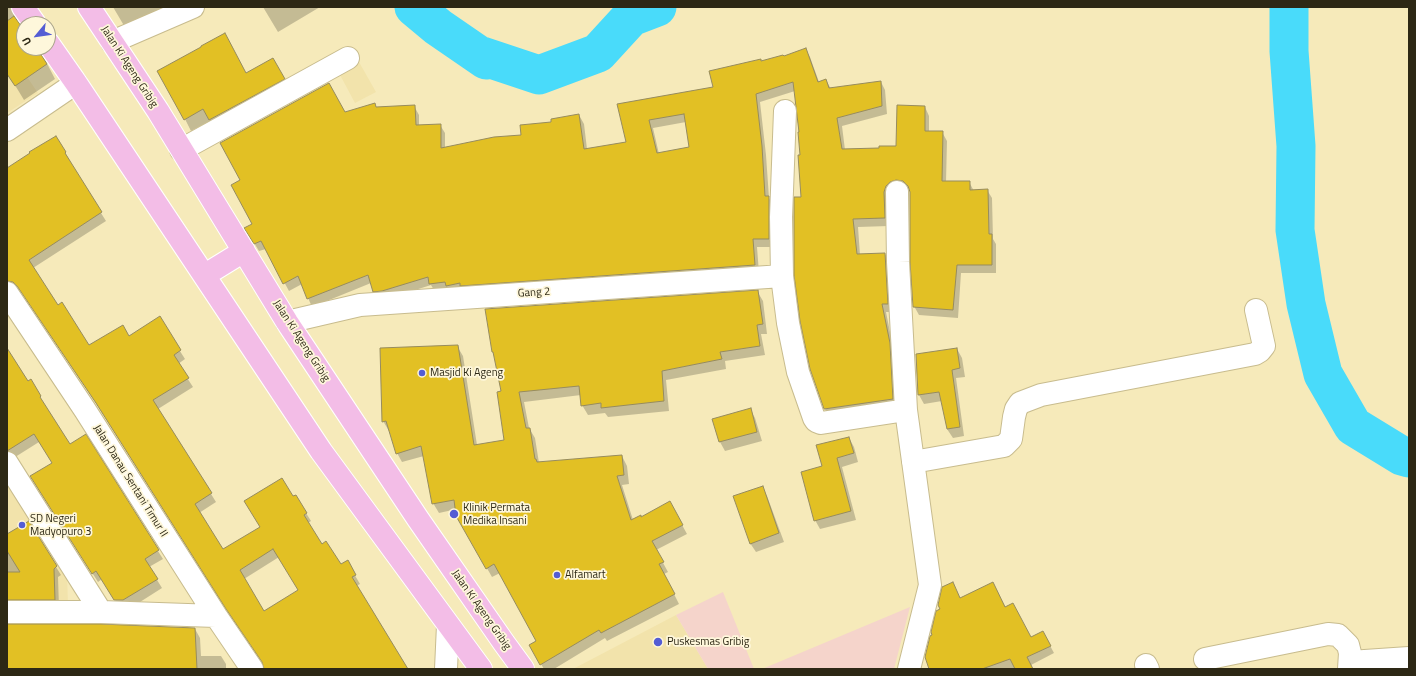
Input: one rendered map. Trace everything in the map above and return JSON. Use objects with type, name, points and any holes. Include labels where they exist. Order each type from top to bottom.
[{"type":"main road","points":[[23,7],[29,16]]},
{"type":"main road","name":"Jalan Ki Ageng Gribig","points":[[89,7],[158,112],[287,322],[418,519],[499,637],[523,669]]},
{"type":"main road","points":[[56,54],[205,275],[321,451],[448,626],[482,669]]},
{"type":"main road","points":[[205,275],[244,251]]},
{"type":"street","points":[[112,42],[193,7]]},
{"type":"street","points":[[181,150],[348,58]]},
{"type":"street","points":[[7,130],[76,83]]},
{"type":"street","points":[[785,111],[781,217],[782,276],[788,323],[798,372],[816,421],[823,423],[906,410]]},
{"type":"street","points":[[897,192],[898,262],[906,410],[930,585],[909,669]]},
{"type":"street","name":"Gang 2","points":[[287,322],[360,305],[782,276]]},
{"type":"street","name":"Jalan Danau Sentani Timur II","points":[[7,294],[85,410],[216,616],[252,669]]},
{"type":"street","points":[[913,462],[1006,445],[1011,439],[1016,409],[1020,403],[1042,395],[1255,354],[1264,346],[1256,310]]},
{"type":"street","points":[[7,463],[101,612]]},
{"type":"street","points":[[7,612],[101,612],[216,616]]},
{"type":"street","points":[[446,669],[448,626]]},
{"type":"street","points":[[1205,659],[1328,634],[1338,635],[1348,645],[1350,665],[1409,658]]},
{"type":"shaded area","points":[[7,47],[38,93],[7,113]]},
{"type":"shaded area","points":[[359,62],[376,92],[355,103],[339,73]]},
{"type":"shaded area","name":"SD Negeri Madyopuro 3","points":[[7,477],[67,572],[68,607],[7,606]]},
{"type":"shaded area","points":[[723,592],[754,669],[708,669],[676,615]]},
{"type":"shaded area","points":[[910,607],[894,669],[762,669]]},
{"type":"shaded area","name":"Puskesmas Gribig","points":[[676,615],[708,669],[573,669]]},
{"type":"building","points":[[14,16],[16,19],[16,56],[42,56],[47,64],[15,86],[7,74],[7,21]]},
{"type":"building","points":[[225,33],[246,73],[273,58],[285,79],[209,120],[203,109],[184,120],[157,71]]},
{"type":"building","points":[[806,48],[818,82],[826,79],[829,88],[881,81],[882,106],[837,118],[842,149],[896,146],[897,105],[925,106],[925,131],[943,131],[942,181],[970,181],[970,190],[988,189],[989,234],[992,234],[992,265],[957,265],[953,310],[913,307],[910,262],[910,192],[908,186],[903,181],[896,180],[890,182],[886,186],[884,192],[885,218],[853,219],[857,254],[885,253],[888,304],[882,304],[890,343],[893,399],[824,409],[810,369],[800,321],[794,275],[794,197],[801,197],[798,155],[800,155],[799,132],[793,82],[756,94],[762,146],[765,196],[769,196],[769,239],[753,239],[755,265],[460,286],[460,283],[446,286],[445,282],[429,284],[428,277],[382,291],[373,292],[368,275],[307,299],[298,276],[283,284],[261,241],[254,244],[244,228],[252,224],[231,185],[240,180],[220,143],[329,83],[345,112],[375,103],[376,107],[415,105],[416,125],[441,124],[441,148],[494,137],[521,135],[520,125],[551,122],[551,119],[579,114],[584,149],[626,142],[617,104],[713,87],[709,71],[761,59],[761,61],[784,56]],"holes":[[[684,114],[689,147],[657,153],[649,120]]]},
{"type":"building","points":[[56,136],[102,212],[29,260],[58,305],[62,302],[89,345],[123,325],[129,336],[160,316],[181,350],[174,355],[189,378],[153,400],[212,493],[195,504],[223,549],[260,527],[244,501],[282,478],[293,496],[296,495],[307,513],[304,515],[322,544],[326,541],[341,564],[348,560],[356,575],[352,577],[408,669],[264,669],[262,662],[226,609],[96,403],[17,286],[13,282],[7,281],[7,168],[30,153],[29,152]],"holes":[[[273,549],[298,590],[264,611],[240,570]]]},
{"type":"building","points":[[758,290],[763,324],[757,325],[760,346],[720,352],[722,359],[662,371],[664,401],[601,408],[601,403],[581,406],[579,386],[519,392],[526,428],[530,428],[535,459],[537,462],[622,455],[624,475],[617,476],[631,520],[641,515],[641,517],[670,501],[683,525],[652,541],[664,562],[659,564],[675,594],[601,633],[599,630],[540,665],[529,645],[536,641],[494,564],[486,569],[456,516],[454,500],[432,504],[421,446],[396,454],[386,421],[382,422],[380,348],[458,345],[474,445],[504,440],[497,392],[501,391],[492,352],[485,309]]},
{"type":"building","points":[[7,348],[28,381],[31,379],[41,396],[40,397],[70,444],[86,434],[159,550],[145,559],[158,579],[123,600],[114,600],[96,571],[92,574],[30,476],[52,463],[34,434],[7,451]]},
{"type":"building","points":[[957,348],[960,368],[952,370],[960,427],[947,429],[939,392],[918,395],[916,354]]},
{"type":"building","points":[[751,408],[757,432],[719,442],[712,419]]},
{"type":"building","points":[[849,437],[854,453],[837,458],[851,511],[814,521],[801,472],[822,466],[816,445]]},
{"type":"building","points":[[763,486],[779,533],[750,544],[733,496]]},
{"type":"building","points":[[29,521],[57,566],[54,569],[55,600],[7,600],[7,572],[20,572],[7,551],[7,534]]},
{"type":"building","points":[[953,582],[960,598],[993,582],[1005,607],[1013,603],[1031,637],[1043,631],[1051,646],[1027,657],[1033,669],[1015,669],[1010,659],[982,669],[929,669],[925,657],[930,636],[932,635],[931,632],[936,611],[940,609],[938,605],[942,587]]},
{"type":"building","points":[[7,624],[101,624],[195,628],[197,669],[7,669]]},
{"type":"waterway","points":[[414,7],[438,27],[486,60],[482,56],[539,75],[598,53],[631,17],[657,7]]},
{"type":"waterway","points":[[1289,7],[1289,51],[1296,146],[1295,230],[1306,304],[1323,374],[1353,426],[1402,456],[1409,458]]},
{"type":"place","name":"Masjid Ki Ageng","points":[[422,373]]},
{"type":"place","name":"Klinik Permata Medika Insani","points":[[454,514]]},
{"type":"place","name":"SD Negeri Madyopuro 3","points":[[22,525]]},
{"type":"place","name":"Alfamart","points":[[557,575]]},
{"type":"place","name":"Puskesmas Gribig","points":[[658,642]]}]
